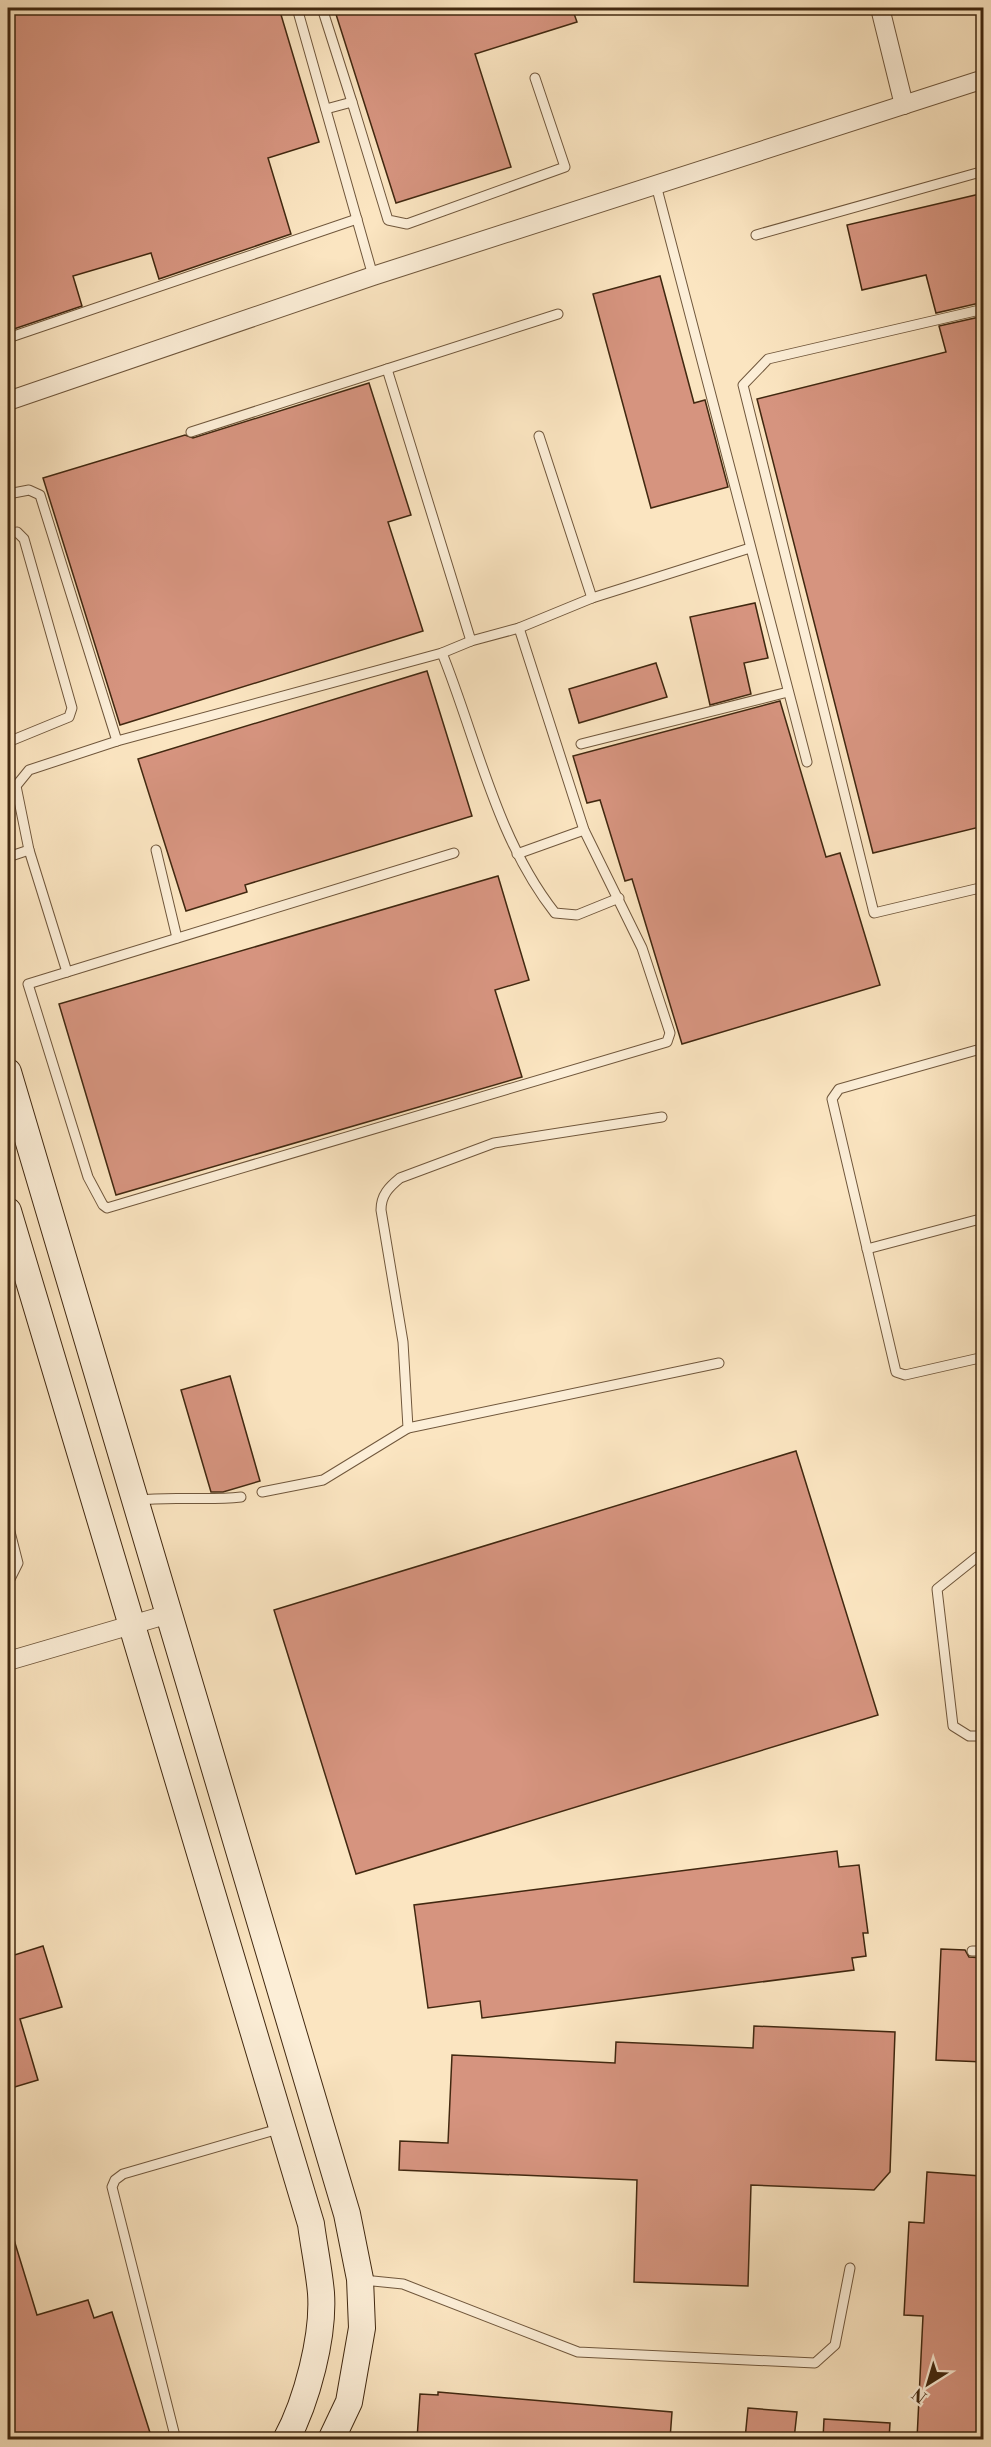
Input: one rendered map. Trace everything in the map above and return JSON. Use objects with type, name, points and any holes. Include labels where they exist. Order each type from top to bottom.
[{"type":"street","points":[[880,8],[904,105]]},
{"type":"street","points":[[8,401],[373,276],[984,79]]},
{"type":"street","points":[[8,1072],[347,2214],[360,2279],[362,2328],[349,2402],[331,2439]]},
{"type":"street","points":[[8,1211],[284,2127],[311,2224],[321,2295],[317,2345],[307,2386],[286,2439]]},
{"type":"street","points":[[55,1369],[93,1356]]},
{"type":"street","points":[[8,1661],[169,1614]]},
{"type":"lane","points":[[297,8],[373,276]]},
{"type":"lane","points":[[322,8],[388,220],[407,224],[565,167],[535,78]]},
{"type":"lane","points":[[326,109],[352,102]]},
{"type":"lane","points":[[756,235],[984,171]]},
{"type":"lane","points":[[656,185],[807,762]]},
{"type":"lane","points":[[8,338],[357,219]]},
{"type":"lane","points":[[984,309],[768,359],[743,385],[874,913],[984,887]]},
{"type":"lane","points":[[191,432],[558,314]]},
{"type":"lane","points":[[387,369],[471,641]]},
{"type":"lane","points":[[539,436],[592,598]]},
{"type":"lane","points":[[8,494],[29,489],[40,495],[117,741]]},
{"type":"lane","points":[[8,534],[17,532],[24,539],[72,708],[69,717],[8,742]]},
{"type":"lane","points":[[67,972],[29,850],[16,786],[29,770],[117,741],[442,653],[471,641],[519,628],[592,598],[750,548]]},
{"type":"lane","points":[[454,854],[28,984],[88,1177],[103,1205],[107,1208],[667,1042],[670,1033],[642,948],[584,830],[519,628]]},
{"type":"lane","points":[[442,653],[508,836],[542,896],[555,913],[577,915],[619,898]]},
{"type":"lane","points":[[581,744],[788,692]]},
{"type":"lane","points":[[517,854],[584,830]]},
{"type":"lane","points":[[8,857],[29,850]]},
{"type":"lane","points":[[156,850],[177,938]]},
{"type":"lane","points":[[984,1048],[839,1089],[832,1099],[896,1372],[905,1375],[984,1357]]},
{"type":"lane","points":[[408,1428],[403,1342],[381,1210],[381,1201],[389,1186],[400,1178],[494,1143],[662,1117]]},
{"type":"lane","points":[[867,1249],[984,1218]]},
{"type":"lane","points":[[262,1492],[323,1480],[408,1428],[719,1363]]},
{"type":"lane","points":[[136,1500],[167,1497],[212,1500],[241,1497]]},
{"type":"lane","points":[[8,1524],[18,1563],[8,1582]]},
{"type":"lane","points":[[984,1555],[976,1557],[937,1589],[953,1726],[969,1736],[984,1736]]},
{"type":"lane","points":[[972,1951],[984,1952]]},
{"type":"lane","points":[[176,2439],[112,2187],[115,2180],[123,2174],[284,2127]]},
{"type":"lane","points":[[360,2279],[403,2284],[578,2352],[596,2355],[815,2363],[835,2345],[849,2268]]},
{"type":"building","points":[[8,8],[279,8],[319,142],[268,158],[291,234],[159,279],[151,253],[73,276],[82,306],[8,331]]},
{"type":"building","points":[[334,8],[572,8],[577,22],[475,54],[511,167],[396,203]]},
{"type":"building","points":[[984,193],[984,302],[936,313],[926,275],[862,290],[847,225]]},
{"type":"building","points":[[660,276],[694,403],[705,400],[728,487],[651,508],[593,294]]},
{"type":"building","points":[[984,316],[984,826],[873,853],[757,399],[946,352],[939,326]]},
{"type":"building","points":[[369,383],[411,515],[388,522],[423,631],[120,725],[43,478],[185,435],[193,438]]},
{"type":"building","points":[[755,603],[768,658],[744,663],[751,694],[710,705],[690,617]]},
{"type":"building","points":[[656,663],[667,697],[579,723],[569,689]]},
{"type":"building","points":[[427,671],[472,816],[245,885],[247,892],[186,911],[138,759]]},
{"type":"building","points":[[780,701],[826,857],[840,853],[880,985],[682,1044],[632,879],[625,881],[600,800],[587,803],[573,756]]},
{"type":"building","points":[[498,876],[529,980],[495,990],[522,1077],[116,1195],[59,1004]]},
{"type":"building","points":[[230,1376],[260,1481],[223,1492],[211,1492],[181,1390]]},
{"type":"building","points":[[796,1451],[878,1715],[356,1874],[274,1610]]},
{"type":"building","points":[[837,1851],[839,1867],[859,1865],[868,1933],[863,1933],[866,1956],[852,1958],[854,1970],[482,2018],[480,2001],[428,2008],[414,1905]]},
{"type":"building","points":[[43,1946],[62,2007],[20,2019],[38,2080],[8,2089],[8,1957]]},
{"type":"building","points":[[941,1949],[965,1950],[969,1957],[984,1958],[984,2062],[936,2060]]},
{"type":"building","points":[[754,2026],[895,2032],[890,2172],[874,2190],[751,2185],[748,2286],[634,2282],[637,2180],[399,2170],[400,2141],[448,2143],[452,2055],[615,2063],[616,2042],[753,2048]]},
{"type":"building","points":[[927,2172],[981,2176],[978,2225],[984,2226],[984,2439],[917,2439],[923,2316],[904,2315],[909,2222],[924,2223]]},
{"type":"building","points":[[8,2230],[11,2230],[37,2315],[88,2300],[94,2318],[112,2312],[152,2439],[8,2439]]},
{"type":"building","points":[[438,2392],[672,2412],[670,2439],[417,2439],[420,2394],[438,2395]]},
{"type":"building","points":[[748,2408],[797,2412],[794,2439],[745,2439]]},
{"type":"building","points":[[824,2419],[890,2423],[889,2439],[823,2439]]}]
